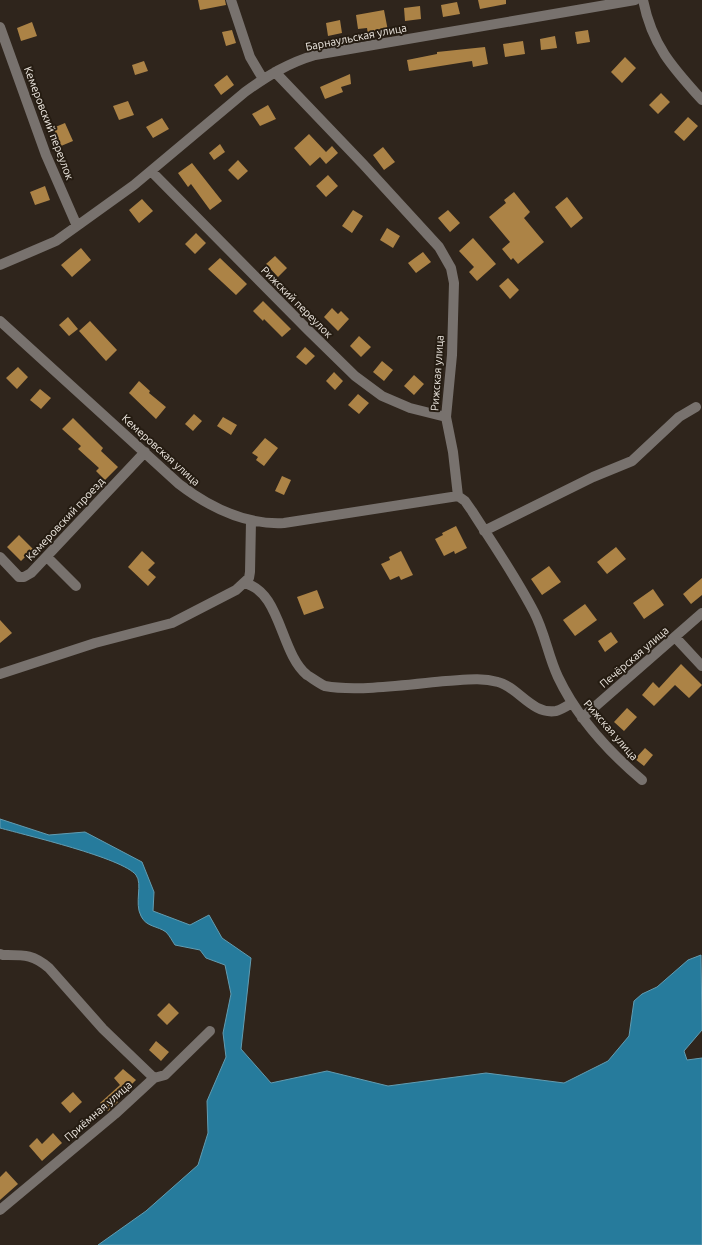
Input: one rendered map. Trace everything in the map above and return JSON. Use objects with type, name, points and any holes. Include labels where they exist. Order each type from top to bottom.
[{"type":"street","points":[[231,0],[250,57],[263,79]]},
{"type":"street","name":"Барнаульская улица","points":[[0,265],[56,240],[77,226],[152,171],[263,79],[300,60],[315,55],[635,0]]},
{"type":"street","points":[[643,0],[652,31],[662,52],[702,100]]},
{"type":"street","name":"Кемеровский переулок","points":[[0,27],[46,155],[77,226]]},
{"type":"street","name":"Рижская улица","points":[[275,72],[364,164],[439,247],[451,268],[454,283],[452,347],[446,417],[453,452],[458,496],[465,501],[534,612],[542,630],[549,656],[572,703],[582,718],[614,754],[642,780]]},
{"type":"street","name":"Рижский переулок","points":[[152,171],[355,376],[382,396],[405,406],[446,417]]},
{"type":"street","name":"Кемеровская улица","points":[[0,321],[194,495],[211,505],[251,521],[274,524],[284,523],[458,496]]},
{"type":"street","points":[[484,530],[593,477],[632,461],[679,417],[696,407]]},
{"type":"street","name":"Кемеровский проезд","points":[[0,557],[19,577],[24,577],[47,557],[145,452]]},
{"type":"street","points":[[0,674],[95,643],[172,623],[236,590],[248,578],[250,572],[251,521]]},
{"type":"street","points":[[47,557],[76,586]]},
{"type":"street","points":[[244,583],[254,585],[274,610],[296,662],[307,674],[324,686],[345,688],[369,687],[484,679],[506,684],[536,706],[546,711],[556,711],[572,703]]},
{"type":"street","name":"Печёрская улица","points":[[582,718],[702,614]]},
{"type":"street","points":[[675,637],[702,666]]},
{"type":"street","points":[[1,956],[26,955],[41,961],[118,1045],[154,1078]]},
{"type":"street","name":"Приёмная улица","points":[[0,1210],[115,1114],[154,1078],[165,1075],[210,1031]]},
{"type":"water","points":[[0,819],[49,835],[85,832],[142,862],[154,892],[153,911],[190,925],[209,915],[222,938],[251,958],[241,1049],[271,1083],[327,1071],[388,1086],[486,1073],[564,1083],[608,1061],[629,1036],[634,1001],[642,994],[657,987],[688,960],[701,955],[702,1030],[684,1051],[687,1060],[702,1058],[702,1245],[98,1245],[146,1211],[198,1165],[208,1133],[207,1101],[226,1057],[223,1033],[231,994],[225,965],[206,958],[200,950],[175,945],[166,932],[143,920],[138,905],[138,879],[136,875],[127,868],[113,861],[51,841],[0,828]]},
{"type":"building","points":[[198,0],[225,0],[226,5],[200,10]]},
{"type":"building","points":[[478,0],[506,0],[506,4],[480,9]]},
{"type":"building","points":[[457,2],[460,14],[443,17],[441,5]]},
{"type":"building","points":[[420,6],[421,19],[405,21],[404,8]]},
{"type":"building","points":[[384,10],[388,31],[368,35],[367,28],[358,29],[356,15]]},
{"type":"building","points":[[340,20],[342,33],[328,36],[326,23]]},
{"type":"building","points":[[32,22],[37,36],[21,41],[17,28]]},
{"type":"building","points":[[232,30],[236,43],[226,46],[222,32]]},
{"type":"building","points":[[588,30],[590,42],[577,44],[575,32]]},
{"type":"building","points":[[555,36],[557,48],[541,50],[540,39]]},
{"type":"building","points":[[523,41],[525,54],[505,57],[503,44]]},
{"type":"building","points":[[485,47],[488,64],[473,67],[472,61],[409,71],[407,60],[437,54],[437,52]]},
{"type":"building","points":[[625,57],[636,68],[622,83],[611,72]]},
{"type":"building","points":[[144,61],[148,71],[135,75],[132,65]]},
{"type":"building","points":[[350,74],[351,84],[341,87],[343,92],[325,99],[320,87]]},
{"type":"building","points":[[227,75],[234,85],[221,95],[214,85]]},
{"type":"building","points":[[661,93],[670,102],[658,114],[649,105]]},
{"type":"building","points":[[128,101],[134,115],[119,120],[113,106]]},
{"type":"building","points":[[268,105],[276,119],[260,126],[252,114]]},
{"type":"building","points":[[688,117],[698,126],[684,141],[674,132]]},
{"type":"building","points":[[162,118],[169,129],[153,138],[146,127]]},
{"type":"building","points":[[65,123],[73,141],[61,146],[53,128]]},
{"type":"building","points":[[309,134],[326,152],[332,146],[338,153],[326,164],[320,157],[310,166],[294,148]]},
{"type":"building","points":[[220,144],[225,152],[214,160],[209,153]]},
{"type":"building","points":[[383,147],[395,162],[384,170],[373,155]]},
{"type":"building","points":[[238,160],[248,171],[238,180],[228,170]]},
{"type":"building","points":[[192,163],[222,201],[210,210],[191,184],[188,187],[178,173]]},
{"type":"building","points":[[328,175],[338,186],[326,197],[316,186]]},
{"type":"building","points":[[45,186],[50,200],[35,205],[30,192]]},
{"type":"building","points":[[514,192],[530,212],[524,218],[544,242],[518,264],[513,258],[511,260],[502,249],[510,242],[489,217],[506,203],[504,200]]},
{"type":"building","points":[[567,197],[583,218],[571,228],[555,207]]},
{"type":"building","points":[[142,199],[153,211],[139,223],[129,210]]},
{"type":"building","points":[[353,210],[363,216],[352,233],[342,226]]},
{"type":"building","points":[[448,210],[460,223],[450,232],[438,218]]},
{"type":"building","points":[[387,228],[400,236],[393,248],[380,240]]},
{"type":"building","points":[[196,233],[206,243],[195,254],[185,244]]},
{"type":"building","points":[[473,238],[496,264],[477,281],[469,272],[474,267],[459,251]]},
{"type":"building","points":[[81,248],[91,260],[72,277],[61,265]]},
{"type":"building","points":[[423,252],[431,262],[416,273],[408,263]]},
{"type":"building","points":[[275,256],[287,268],[278,277],[266,264]]},
{"type":"building","points":[[220,258],[247,284],[236,295],[208,269]]},
{"type":"building","points":[[508,278],[519,290],[510,299],[499,286]]},
{"type":"building","points":[[263,301],[291,329],[282,337],[264,319],[263,321],[253,311]]},
{"type":"building","points":[[332,308],[338,314],[341,311],[349,319],[338,331],[324,317]]},
{"type":"building","points":[[68,317],[78,329],[69,336],[59,325]]},
{"type":"building","points":[[90,321],[117,350],[106,361],[79,331]]},
{"type":"building","points":[[359,336],[371,347],[361,357],[350,346]]},
{"type":"building","points":[[305,347],[315,356],[306,365],[296,357]]},
{"type":"building","points":[[382,361],[393,370],[384,381],[373,372]]},
{"type":"building","points":[[18,367],[28,377],[17,389],[6,378]]},
{"type":"building","points":[[334,372],[343,381],[335,390],[326,381]]},
{"type":"building","points":[[414,375],[424,384],[414,395],[404,386]]},
{"type":"building","points":[[139,381],[150,391],[149,393],[166,407],[156,419],[129,393]]},
{"type":"building","points":[[40,389],[51,398],[41,409],[30,400]]},
{"type":"building","points":[[358,394],[369,403],[359,414],[348,405]]},
{"type":"building","points":[[194,414],[202,421],[193,431],[185,424]]},
{"type":"building","points":[[223,417],[237,425],[231,435],[217,426]]},
{"type":"building","points":[[73,418],[103,448],[101,451],[118,467],[105,480],[96,471],[99,468],[78,449],[81,446],[62,429]]},
{"type":"building","points":[[265,438],[278,448],[264,466],[256,460],[258,457],[252,453]]},
{"type":"building","points":[[282,476],[291,480],[284,495],[275,491]]},
{"type":"building","points":[[456,526],[467,548],[455,554],[454,551],[444,556],[435,539],[443,535],[442,533]]},
{"type":"building","points":[[19,535],[33,549],[21,561],[7,547]]},
{"type":"building","points":[[616,547],[626,559],[607,574],[597,562]]},
{"type":"building","points":[[142,551],[155,563],[148,570],[156,577],[148,586],[128,567]]},
{"type":"building","points":[[401,551],[413,575],[401,580],[399,576],[390,580],[381,564],[390,560],[389,557]]},
{"type":"building","points":[[549,566],[561,582],[542,595],[531,579]]},
{"type":"building","points":[[702,578],[702,595],[691,604],[683,594]]},
{"type":"building","points":[[653,589],[664,605],[644,619],[633,603]]},
{"type":"building","points":[[317,590],[324,608],[304,615],[297,597]]},
{"type":"building","points":[[585,604],[597,620],[575,636],[563,620]]},
{"type":"building","points":[[0,620],[12,633],[0,643]]},
{"type":"building","points":[[611,632],[618,642],[605,652],[598,641]]},
{"type":"building","points":[[681,664],[702,685],[689,698],[675,685],[654,706],[642,695],[653,682],[659,688]]},
{"type":"building","points":[[627,708],[637,717],[624,731],[614,722]]},
{"type":"building","points":[[645,748],[653,755],[644,766],[635,759]]},
{"type":"building","points":[[169,1003],[179,1013],[167,1025],[157,1015]]},
{"type":"building","points":[[156,1041],[169,1052],[161,1061],[149,1050]]},
{"type":"building","points":[[123,1069],[136,1080],[116,1100],[118,1102],[108,1111],[100,1103],[120,1085],[114,1078]]},
{"type":"building","points":[[73,1092],[82,1102],[70,1113],[61,1103]]},
{"type":"building","points":[[53,1133],[62,1143],[42,1161],[29,1146],[37,1138],[42,1144]]},
{"type":"building","points":[[6,1171],[18,1184],[0,1200],[0,1177]]}]
